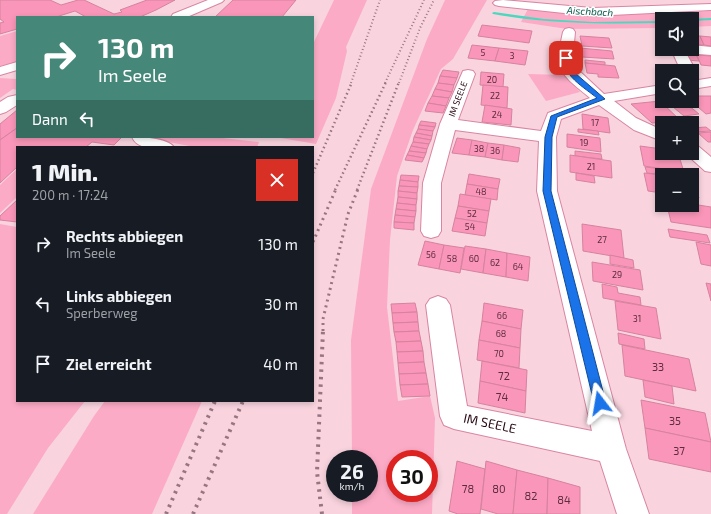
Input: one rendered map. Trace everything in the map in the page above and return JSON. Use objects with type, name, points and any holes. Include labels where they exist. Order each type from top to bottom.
[{"type":"street","points":[[179,16],[218,0]]},
{"type":"street","points":[[499,3],[592,12],[711,7]]},
{"type":"street","points":[[569,32],[566,58],[567,67],[602,99],[636,125],[655,133]]},
{"type":"street","points":[[699,50],[711,51]]},
{"type":"street","points":[[0,71],[16,66]]},
{"type":"street","name":"IM SEELE","points":[[431,231],[432,183],[448,124],[468,74]]},
{"type":"street","points":[[0,76],[16,77]]},
{"type":"street","points":[[699,77],[709,82]]},
{"type":"street","points":[[699,84],[709,82]]},
{"type":"street","points":[[633,514],[612,449],[547,191],[548,137],[554,116],[602,99],[655,90]]},
{"type":"street","points":[[0,110],[13,100],[16,100]]},
{"type":"street","name":"IM SEELE","points":[[448,124],[548,137]]},
{"type":"street","points":[[140,138],[147,143],[160,146]]},
{"type":"street","points":[[699,156],[711,167]]},
{"type":"street","name":"IM SEELE","points":[[438,305],[454,416],[612,449]]},
{"type":"shaded area","points":[[334,0],[367,0],[346,47],[347,51],[336,98],[316,144],[281,138],[314,138],[314,42]]},
{"type":"shaded area","points":[[445,0],[487,0],[453,59],[441,69],[413,130],[397,176],[390,240],[387,307],[398,401],[430,396],[435,418],[434,450],[386,450],[386,502],[432,502],[432,514],[352,514],[352,502],[378,502],[378,450],[352,450],[351,340],[371,189],[427,39]]},
{"type":"shaded area","points":[[528,9],[594,15],[655,13],[655,28],[567,29],[521,22]]},
{"type":"shaded area","points":[[711,11],[711,26],[699,27],[699,12],[682,12]]},
{"type":"shaded area","points":[[16,31],[16,62],[0,66],[0,36]]},
{"type":"shaded area","points":[[528,74],[564,75],[580,92],[546,101]]},
{"type":"shaded area","points":[[0,78],[16,79],[16,90],[13,89],[0,98]]},
{"type":"shaded area","points":[[222,138],[259,142],[257,146],[190,146],[152,139]]},
{"type":"shaded area","points":[[16,170],[16,198],[0,213],[0,185]]},
{"type":"shaded area","points":[[0,224],[16,227],[16,402],[84,402],[48,448],[7,514],[0,514]]},
{"type":"shaded area","points":[[104,402],[202,402],[152,514],[33,514]]},
{"type":"building","points":[[0,0],[50,0],[61,5],[78,0],[84,0],[114,14],[122,12],[120,10],[147,0],[175,0],[142,16],[84,16],[75,11],[59,16],[16,16],[16,29],[0,34],[0,23],[4,22],[0,19]]},
{"type":"building","points":[[233,0],[296,0],[283,16],[216,16]]},
{"type":"building","points":[[482,25],[532,31],[529,43],[478,36]]},
{"type":"building","points":[[580,36],[609,38],[612,48],[582,46]]},
{"type":"building","points":[[699,36],[700,36],[704,45],[699,45]]},
{"type":"building","points":[[700,36],[711,37],[711,46],[704,45]]},
{"type":"building","points":[[472,45],[499,48],[495,61],[468,58]]},
{"type":"building","points":[[499,48],[528,51],[525,65],[495,61]]},
{"type":"building","points":[[580,48],[612,51],[614,59],[582,57]]},
{"type":"building","points":[[684,56],[696,56],[699,61],[686,60]]},
{"type":"building","points":[[697,56],[711,56],[711,66],[701,65]]},
{"type":"building","points":[[585,60],[605,62],[605,65],[585,63]]},
{"type":"building","points":[[585,63],[615,66],[619,78],[598,77],[598,74],[587,73]]},
{"type":"building","points":[[443,70],[459,72],[457,78],[440,76]]},
{"type":"building","points":[[481,72],[504,74],[503,87],[480,85]]},
{"type":"building","points":[[440,76],[457,78],[454,85],[438,83]]},
{"type":"building","points":[[438,83],[454,85],[452,92],[435,89]]},
{"type":"building","points":[[483,85],[508,87],[507,108],[481,105]]},
{"type":"building","points":[[435,89],[452,92],[449,98],[432,96]]},
{"type":"building","points":[[432,96],[449,98],[446,106],[428,103]]},
{"type":"building","points":[[699,96],[711,96],[711,113],[706,114],[699,108]]},
{"type":"building","points":[[655,102],[655,108],[667,108],[676,116],[655,116],[655,123],[652,123],[631,104]]},
{"type":"building","points":[[428,103],[446,106],[443,113],[425,111]]},
{"type":"building","points":[[485,105],[512,109],[511,125],[482,122]]},
{"type":"building","points":[[674,108],[692,108],[699,114],[684,116]]},
{"type":"building","points":[[16,111],[16,129],[0,140],[0,124]]},
{"type":"building","points":[[582,114],[608,118],[610,133],[583,129]]},
{"type":"building","points":[[421,121],[436,123],[435,127],[419,125]]},
{"type":"building","points":[[419,125],[435,127],[433,131],[418,129]]},
{"type":"building","points":[[706,127],[711,131],[699,132],[699,128]]},
{"type":"building","points":[[16,129],[16,138],[121,138],[114,145],[92,142],[87,146],[16,146],[16,168],[0,183],[0,140]]},
{"type":"building","points":[[418,129],[433,131],[432,136],[416,133]]},
{"type":"building","points":[[578,129],[598,131],[599,135],[578,132]]},
{"type":"building","points":[[711,132],[711,142],[708,142],[699,133]]},
{"type":"building","points":[[416,133],[432,136],[431,140],[414,137]]},
{"type":"building","points":[[567,134],[600,138],[601,152],[567,147]]},
{"type":"building","points":[[414,137],[431,140],[429,144],[413,142]]},
{"type":"building","points":[[457,138],[472,140],[469,155],[452,153]]},
{"type":"building","points":[[472,140],[488,143],[485,157],[469,155]]},
{"type":"building","points":[[413,142],[429,144],[427,149],[411,146]]},
{"type":"building","points":[[488,143],[504,145],[502,160],[485,157]]},
{"type":"building","points":[[504,145],[520,148],[518,162],[502,160]]},
{"type":"building","points":[[411,146],[427,149],[426,153],[409,151]]},
{"type":"building","points":[[640,146],[655,148],[655,160],[680,160],[683,168],[657,168],[644,166]]},
{"type":"building","points":[[409,151],[426,153],[424,158],[407,155]]},
{"type":"building","points":[[575,151],[601,154],[602,159],[575,156]]},
{"type":"building","points":[[407,155],[424,158],[422,162],[405,160]]},
{"type":"building","points":[[570,155],[611,161],[612,178],[570,172]]},
{"type":"building","points":[[645,167],[655,168],[655,174],[647,173]]},
{"type":"building","points":[[576,173],[594,176],[595,183],[576,180]]},
{"type":"building","points":[[644,173],[655,174],[655,192],[648,191]]},
{"type":"building","points":[[469,174],[500,179],[498,189],[467,184]]},
{"type":"building","points":[[401,175],[419,176],[418,182],[400,180]]},
{"type":"building","points":[[400,180],[418,182],[418,187],[399,186]]},
{"type":"building","points":[[467,184],[498,189],[497,200],[465,195]]},
{"type":"building","points":[[399,186],[418,187],[417,193],[398,191]]},
{"type":"building","points":[[398,191],[417,193],[417,199],[398,197]]},
{"type":"building","points":[[460,194],[491,199],[489,211],[458,206]]},
{"type":"building","points":[[398,197],[417,199],[416,205],[397,203]]},
{"type":"building","points":[[16,201],[16,222],[0,220],[0,216]]},
{"type":"building","points":[[397,203],[416,205],[416,211],[396,209]]},
{"type":"building","points":[[699,205],[711,207],[711,228],[671,222],[669,212],[699,212]]},
{"type":"building","points":[[458,206],[489,211],[487,223],[455,218]]},
{"type":"building","points":[[396,209],[416,211],[415,217],[395,215]]},
{"type":"building","points":[[395,215],[415,217],[414,223],[394,222]]},
{"type":"building","points":[[455,218],[487,223],[485,236],[452,231]]},
{"type":"building","points":[[394,222],[414,223],[414,230],[394,228]]},
{"type":"building","points":[[582,224],[621,230],[624,258],[583,251]]},
{"type":"building","points":[[668,229],[707,235],[710,243],[670,237]]},
{"type":"building","points":[[425,241],[444,245],[439,269],[418,265]]},
{"type":"building","points":[[696,242],[711,245],[711,266],[701,264]]},
{"type":"building","points":[[444,245],[464,248],[460,273],[439,269]]},
{"type":"building","points":[[465,246],[486,249],[483,273],[461,269]]},
{"type":"building","points":[[486,249],[507,253],[506,277],[483,273]]},
{"type":"building","points":[[507,253],[530,257],[528,281],[506,277]]},
{"type":"building","points":[[610,255],[633,260],[634,268],[610,264]]},
{"type":"building","points":[[592,262],[640,270],[643,290],[593,281]]},
{"type":"building","points":[[706,283],[711,284],[711,301]]},
{"type":"building","points":[[602,284],[617,287],[618,293],[640,297],[641,305],[603,298]]},
{"type":"building","points":[[615,301],[656,308],[661,339],[618,330]]},
{"type":"building","points":[[415,303],[417,312],[392,313],[391,304]]},
{"type":"building","points":[[484,303],[523,310],[521,329],[482,321]]},
{"type":"building","points":[[417,312],[418,322],[393,323],[392,313]]},
{"type":"building","points":[[482,321],[521,329],[520,348],[479,340]]},
{"type":"building","points":[[418,322],[419,331],[394,332],[393,323]]},
{"type":"building","points":[[419,331],[421,341],[396,342],[394,332]]},
{"type":"building","points":[[618,333],[644,339],[645,349],[619,344]]},
{"type":"building","points":[[479,340],[520,348],[519,368],[477,360]]},
{"type":"building","points":[[421,341],[423,351],[397,352],[396,342]]},
{"type":"building","points":[[622,345],[689,359],[696,391],[625,376]]},
{"type":"building","points":[[423,351],[424,362],[398,363],[397,352]]},
{"type":"building","points":[[482,361],[527,370],[526,391],[480,381]]},
{"type":"building","points":[[424,362],[426,373],[399,374],[398,363]]},
{"type":"building","points":[[426,373],[428,384],[400,385],[399,374]]},
{"type":"building","points":[[643,380],[672,386],[674,404],[645,397]]},
{"type":"building","points":[[480,381],[526,391],[525,413],[478,403]]},
{"type":"building","points":[[428,384],[430,396],[402,397],[400,385]]},
{"type":"building","points":[[641,400],[705,413],[711,442],[645,428]]},
{"type":"building","points":[[645,428],[711,442],[711,472],[649,459]]},
{"type":"building","points":[[457,461],[485,469],[480,514],[458,514],[449,511]]},
{"type":"building","points":[[486,461],[517,470],[513,514],[498,514],[481,509]]},
{"type":"building","points":[[517,470],[548,478],[547,514],[513,514]]},
{"type":"building","points":[[548,478],[580,487],[580,514],[547,514]]},
{"type":"waterway","name":"Aischbach","points":[[494,13],[544,20],[593,23],[655,22]]},
{"type":"waterway","name":"Aischbach","points":[[699,20],[711,19]]},
{"type":"railway","points":[[351,83],[380,0]]},
{"type":"railway","points":[[385,83],[424,0]]},
{"type":"railway","points":[[399,83],[420,28],[434,0]]},
{"type":"railway","points":[[314,171],[352,82]]},
{"type":"railway","points":[[335,190],[386,82]]},
{"type":"railway","points":[[357,190],[399,82]]},
{"type":"railway","points":[[314,240],[336,189]]},
{"type":"railway","points":[[323,330],[323,319],[348,214],[358,189]]},
{"type":"railway","points":[[322,514],[317,472],[323,330]]},
{"type":"railway","points":[[166,514],[215,402]]},
{"type":"railway","points":[[193,514],[243,402]]},
{"type":"route","points":[[566,58],[567,67],[573,74],[602,99],[554,116],[548,137],[547,191],[600,403]]}]
